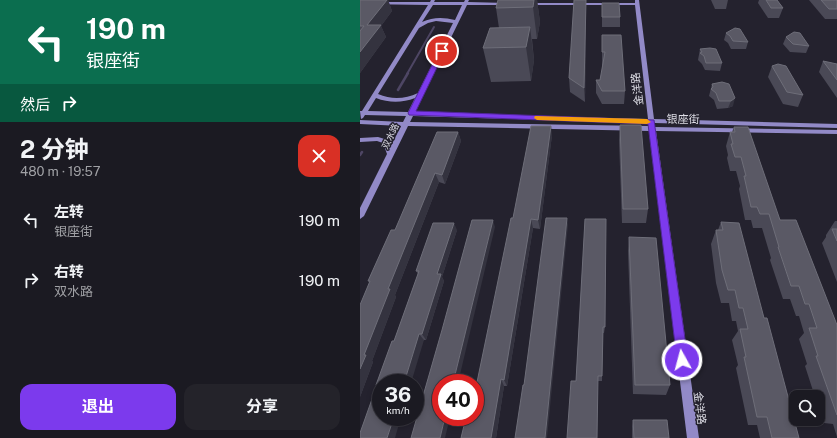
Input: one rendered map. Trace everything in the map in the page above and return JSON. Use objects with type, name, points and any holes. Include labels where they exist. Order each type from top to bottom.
[{"type":"main road","points":[[361,115],[433,1]]},
{"type":"main road","points":[[360,3],[433,1],[513,2]]},
{"type":"main road","name":"双水路","points":[[360,216],[422,94],[466,1]]},
{"type":"main road","points":[[520,2],[637,2]]},
{"type":"main road","name":"金洋路","points":[[637,2],[693,438]]},
{"type":"main road","points":[[415,28],[427,21],[435,19],[443,18],[456,22]]},
{"type":"main road","points":[[374,95],[384,100],[403,100],[422,94]]},
{"type":"main road","name":"银座街","points":[[361,115],[412,113],[652,125],[837,132]]},
{"type":"main road","name":"银座街","points":[[360,122],[406,124],[837,126]]},
{"type":"main road","points":[[360,140],[378,139],[386,142],[390,155]]},
{"type":"building","points":[[360,0],[387,0],[367,25],[381,25],[360,52],[360,31],[364,26],[360,26]]},
{"type":"building","points":[[498,0],[534,0],[533,7],[496,8]]},
{"type":"building","points":[[574,0],[586,0],[584,88],[569,78]]},
{"type":"building","points":[[766,0],[777,0],[783,8],[771,8]]},
{"type":"building","points":[[821,0],[837,0],[837,9],[829,9]]},
{"type":"building","points":[[602,3],[619,3],[620,17],[602,17]]},
{"type":"building","points":[[530,27],[526,47],[483,48],[490,28]]},
{"type":"building","points":[[735,28],[740,29],[748,42],[733,41],[726,33]]},
{"type":"building","points":[[794,32],[800,33],[809,46],[793,44],[786,37]]},
{"type":"building","points":[[602,35],[621,35],[625,91],[602,91],[596,80],[600,80],[605,52],[602,52]]},
{"type":"building","points":[[700,49],[716,49],[722,63],[706,63],[704,56],[700,53],[702,52]]},
{"type":"building","points":[[823,61],[837,64],[837,80]]},
{"type":"building","points":[[778,64],[786,66],[803,95],[787,92],[772,66]]},
{"type":"building","points":[[722,82],[729,84],[735,98],[731,101],[719,101],[716,93],[711,89],[713,87],[712,84]]},
{"type":"building","points":[[620,125],[641,125],[648,209],[623,209]]},
{"type":"building","points":[[531,126],[551,126],[538,220],[531,219],[504,380],[501,379],[491,438],[461,438],[464,426],[484,426],[484,374],[479,374],[511,218],[513,218]]},
{"type":"building","points":[[734,127],[748,127],[780,220],[796,220],[837,325],[837,415],[816,356],[818,356],[809,328],[817,328],[809,304],[805,304],[799,286],[791,286],[769,214],[760,214],[757,207],[751,207],[741,157],[735,157],[731,144],[733,144],[730,132],[735,132]]},
{"type":"building","points":[[437,132],[458,132],[442,175],[435,173],[388,289],[390,289],[360,369],[360,305],[370,281],[368,281],[391,230],[395,230]]},
{"type":"building","points":[[546,218],[567,218],[545,438],[515,438],[524,385]]},
{"type":"building","points":[[585,219],[606,219],[605,327],[603,327],[602,376],[598,376],[597,438],[567,438],[571,381],[576,381]]},
{"type":"building","points":[[472,220],[493,220],[455,374],[432,374],[432,426],[443,426],[440,438],[411,438],[414,426],[424,426],[424,393]]},
{"type":"building","points":[[721,222],[739,223],[764,318],[767,318],[789,400],[789,426],[796,426],[799,438],[772,438],[767,417],[757,417],[744,357],[746,357],[740,329],[748,329],[743,308],[739,308],[735,290],[728,290],[722,270],[716,230],[723,230]]},
{"type":"building","points":[[433,223],[454,223],[437,274],[441,274],[422,334],[419,334],[407,374],[380,374],[392,341],[394,341],[419,271],[416,271]]},
{"type":"building","points":[[832,229],[837,229],[837,241]]},
{"type":"building","points":[[629,237],[656,238],[670,385],[635,385]]},
{"type":"building","points":[[372,399],[372,426],[391,426],[387,438],[360,438],[360,433]]},
{"type":"building","points":[[633,420],[667,420],[669,438],[634,438]]},
{"type":"waterway","points":[[407,74],[434,27]]},
{"type":"waterway","points":[[398,90],[408,73]]},
{"type":"slow traffic","points":[[537,118],[647,122]]},
{"type":"route","points":[[442,51],[412,113],[652,122],[682,360]]}]
